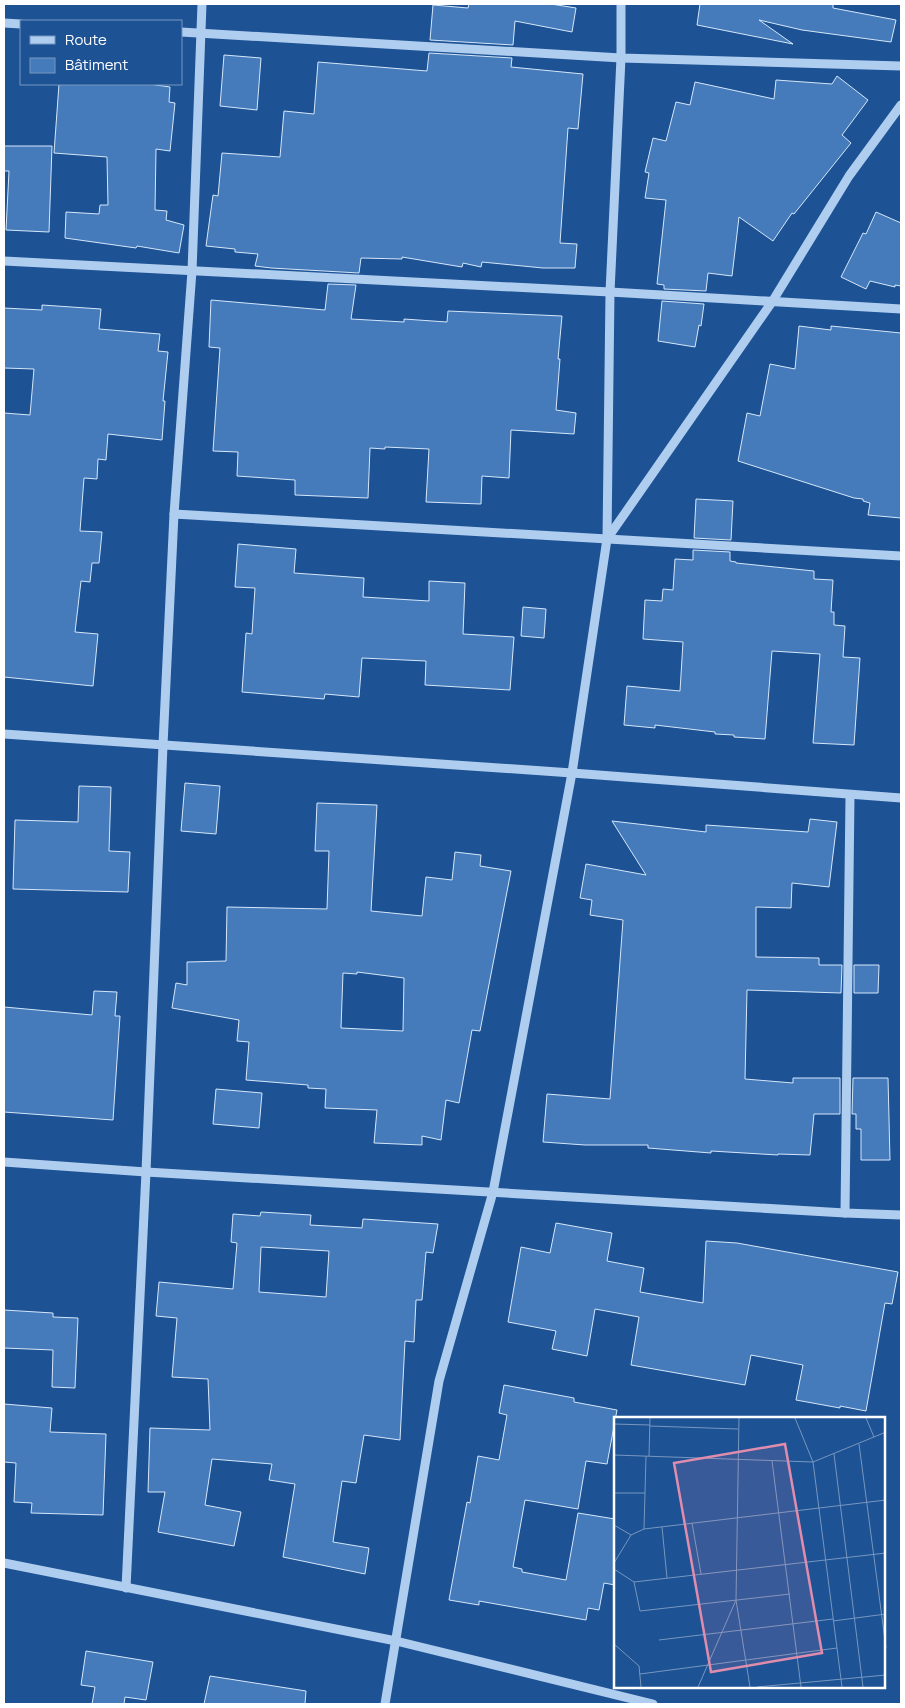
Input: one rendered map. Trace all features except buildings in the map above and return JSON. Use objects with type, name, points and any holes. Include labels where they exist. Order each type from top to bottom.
[{"type":"street","points":[[126,1588],[174,514],[192,271],[202,4]]},
{"type":"street","points":[[385,1704],[439,1381],[493,1192],[572,773],[607,539],[610,292],[621,58],[620,4]]},
{"type":"street","points":[[4,23],[20,24]]},
{"type":"street","points":[[182,32],[621,58],[901,66]]},
{"type":"street","points":[[607,539],[772,302],[849,176],[901,105]]},
{"type":"street","points":[[4,261],[901,309]]},
{"type":"street","points":[[174,514],[901,556]]},
{"type":"street","points":[[4,734],[572,773],[850,796],[901,798]]},
{"type":"street","points":[[845,1213],[850,796]]},
{"type":"street","points":[[4,1162],[845,1213],[901,1214]]},
{"type":"street","points":[[4,1563],[396,1641],[653,1704]]}]
